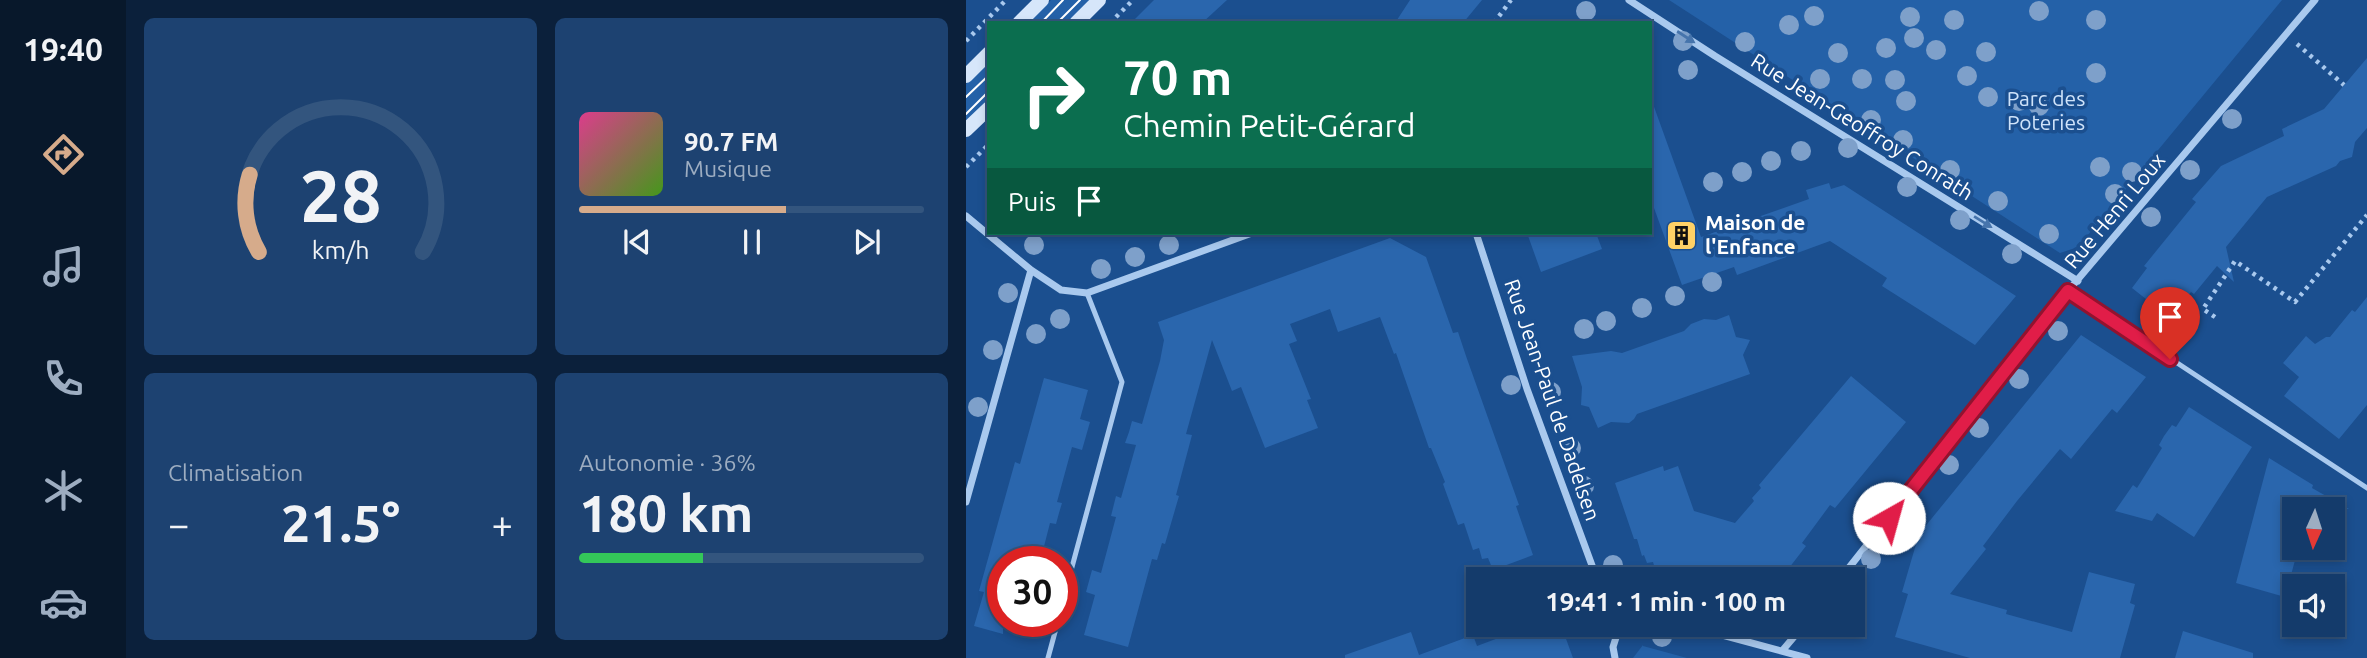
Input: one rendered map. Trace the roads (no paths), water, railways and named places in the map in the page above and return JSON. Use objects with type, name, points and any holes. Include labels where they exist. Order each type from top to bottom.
[{"type":"street","points":[[1021,21],[1042,0]]},
{"type":"street","points":[[1078,21],[1099,0]]},
{"type":"street","name":"Rue Jean-Geoffroy Conrath","points":[[1629,0],[2078,281]]},
{"type":"street","name":"Rue Henri Loux","points":[[1850,567],[2068,291],[2315,0]]},
{"type":"street","points":[[966,75],[987,55]]},
{"type":"street","points":[[966,130],[987,110]]},
{"type":"street","points":[[966,216],[987,233]]},
{"type":"street","points":[[989,235],[1031,270],[1061,290],[1087,293],[1246,235]]},
{"type":"street","name":"Rue Jean-Paul de Dadelsen","points":[[1477,235],[1527,389],[1593,567]]},
{"type":"street","points":[[966,502],[1031,270]]},
{"type":"street","points":[[1615,658],[1613,647],[1616,637]]},
{"type":"street","points":[[1730,637],[1807,658]]},
{"type":"street","points":[[1782,651],[1794,637]]},
{"type":"lane","points":[[2068,291],[2367,488]]},
{"type":"lane","points":[[1078,546],[1122,382],[1087,293]]},
{"type":"lane","points":[[1048,658],[1054,637]]},
{"type":"tram line","points":[[1043,21],[1063,0]]},
{"type":"tram line","points":[[1059,21],[1080,0]]},
{"type":"tram line","points":[[966,97],[987,77]]},
{"type":"tram line","points":[[966,114],[987,93]]},
{"type":"place","name":"Maison de l'Enfance","points":[[1682,235]]},
{"type":"park label","name":"Parc des Poteries","points":[[2046,111]]}]
